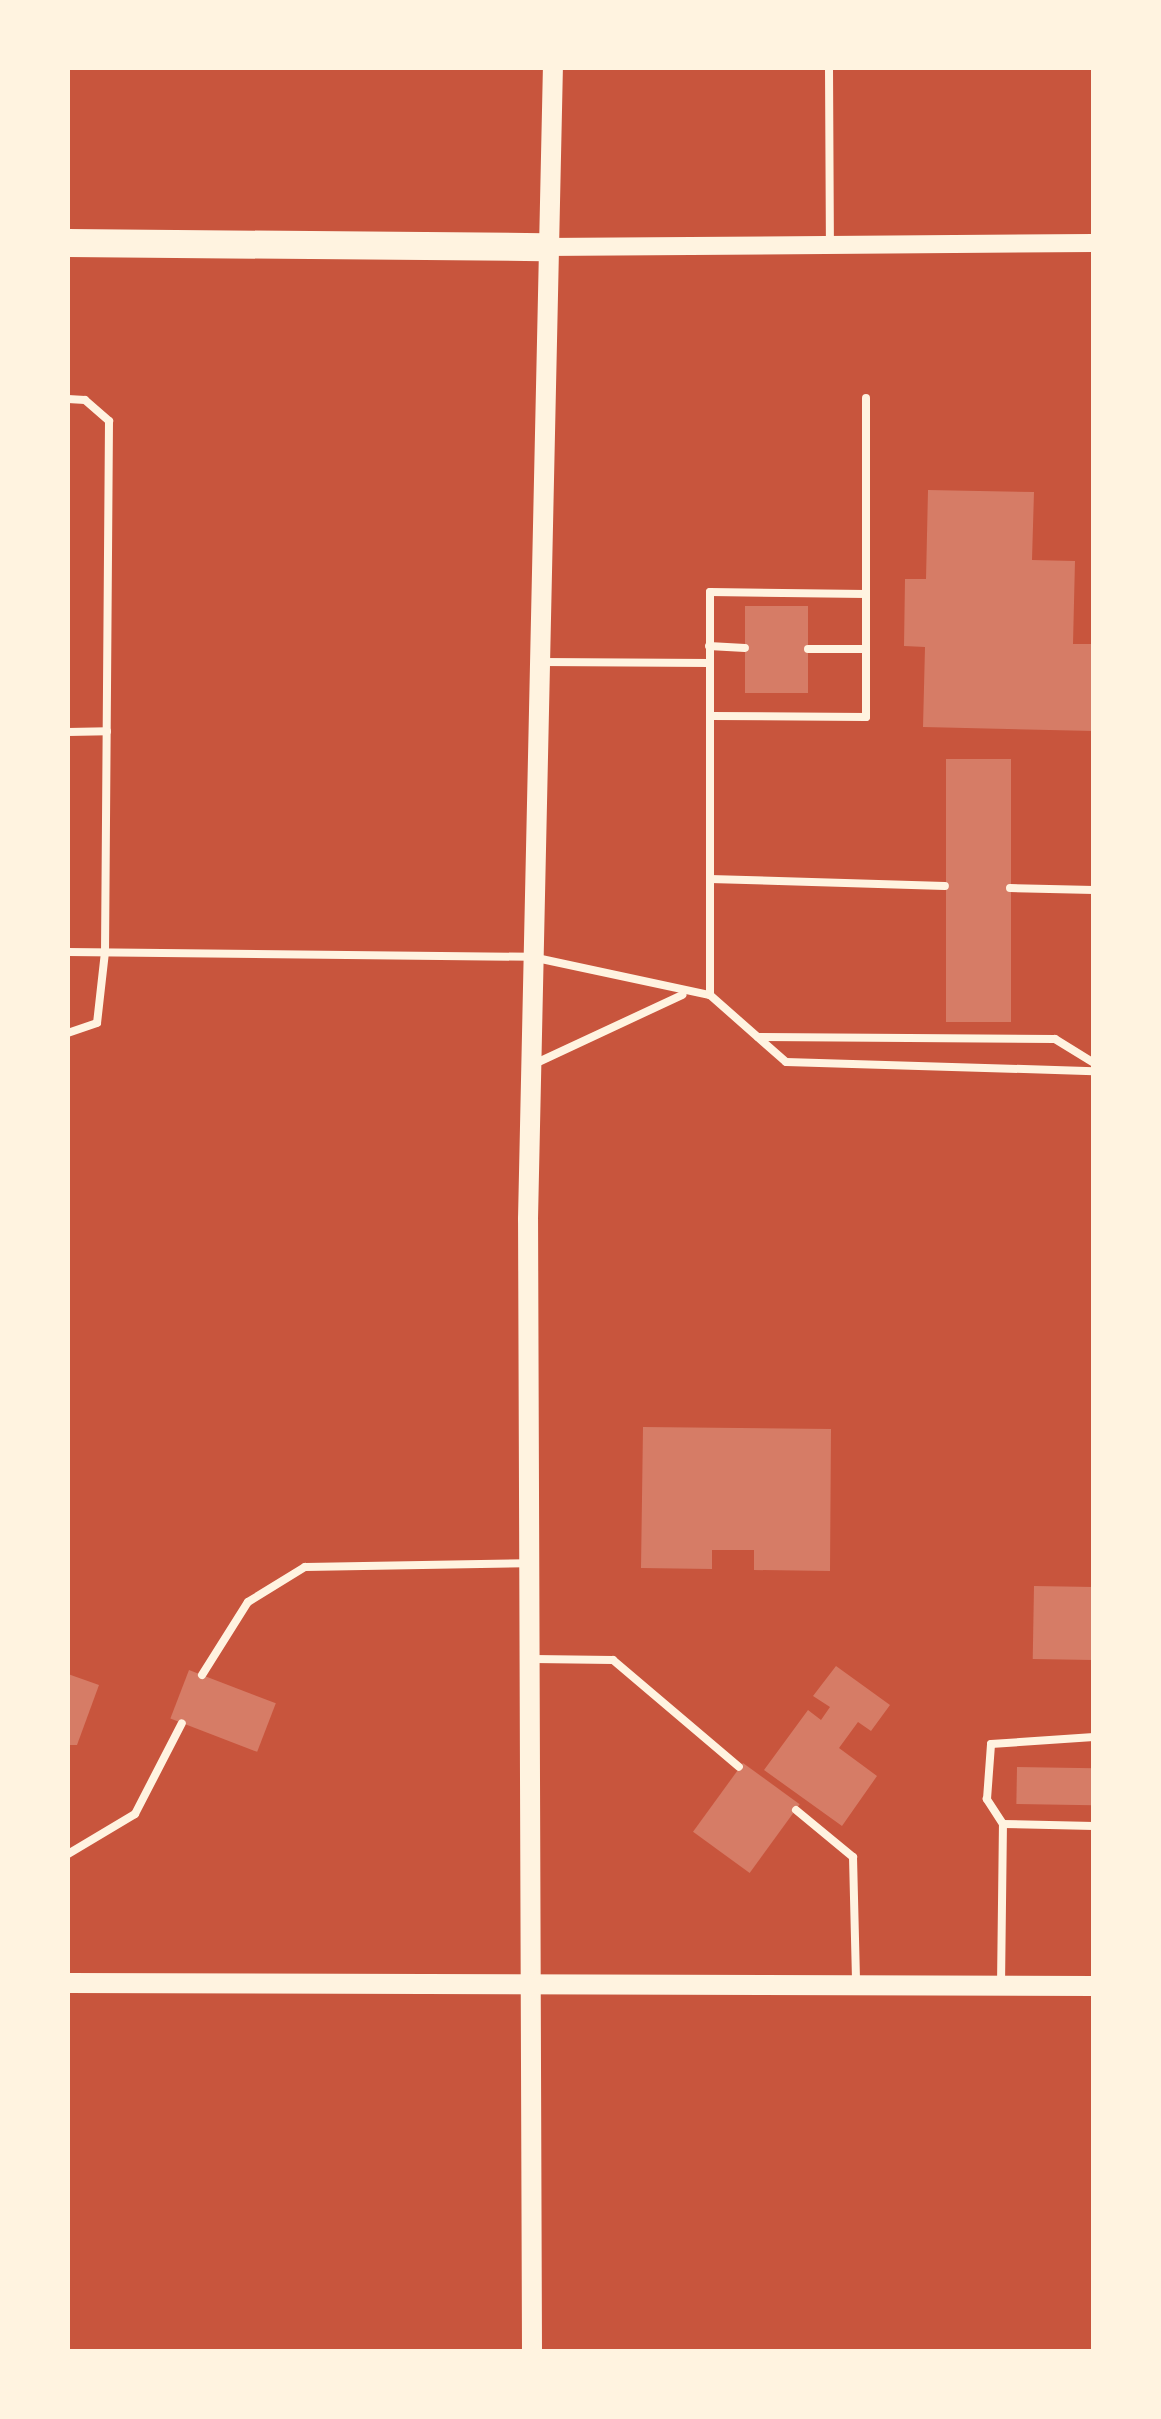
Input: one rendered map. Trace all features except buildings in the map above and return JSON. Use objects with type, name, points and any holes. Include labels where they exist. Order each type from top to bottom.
[{"type":"highway","points":[[68,243],[542,248]]},
{"type":"main road","points":[[532,2352],[535,1562],[530,1066],[542,248],[553,68]]},
{"type":"main road","points":[[68,1984],[1094,1986]]},
{"type":"street","points":[[542,248],[1094,243]]},
{"type":"lane","points":[[830,68],[830,246]]},
{"type":"lane","points":[[711,716],[866,717],[866,398]]},
{"type":"lane","points":[[68,399],[86,400],[109,421],[105,952],[97,1023],[68,1034]]},
{"type":"lane","points":[[710,996],[710,592],[866,594]]},
{"type":"lane","points":[[709,646],[745,648]]},
{"type":"lane","points":[[808,649],[866,650]]},
{"type":"lane","points":[[537,662],[710,663]]},
{"type":"lane","points":[[68,732],[107,731]]},
{"type":"lane","points":[[710,879],[945,886]]},
{"type":"lane","points":[[1010,888],[1094,890]]},
{"type":"lane","points":[[68,952],[532,958],[682,995],[710,996],[786,1062],[1094,1071]]},
{"type":"lane","points":[[530,1066],[682,995]]},
{"type":"lane","points":[[758,1037],[1055,1039],[1094,1063]]},
{"type":"lane","points":[[202,1676],[248,1602],[305,1568],[535,1562]]},
{"type":"lane","points":[[534,1660],[613,1660],[740,1768]]},
{"type":"lane","points":[[68,1854],[135,1814],[182,1723]]},
{"type":"lane","points":[[1002,1986],[1003,1824],[987,1799],[991,1744],[1094,1737]]},
{"type":"lane","points":[[796,1810],[854,1857],[856,1987]]},
{"type":"lane","points":[[1003,1824],[1094,1826]]}]
